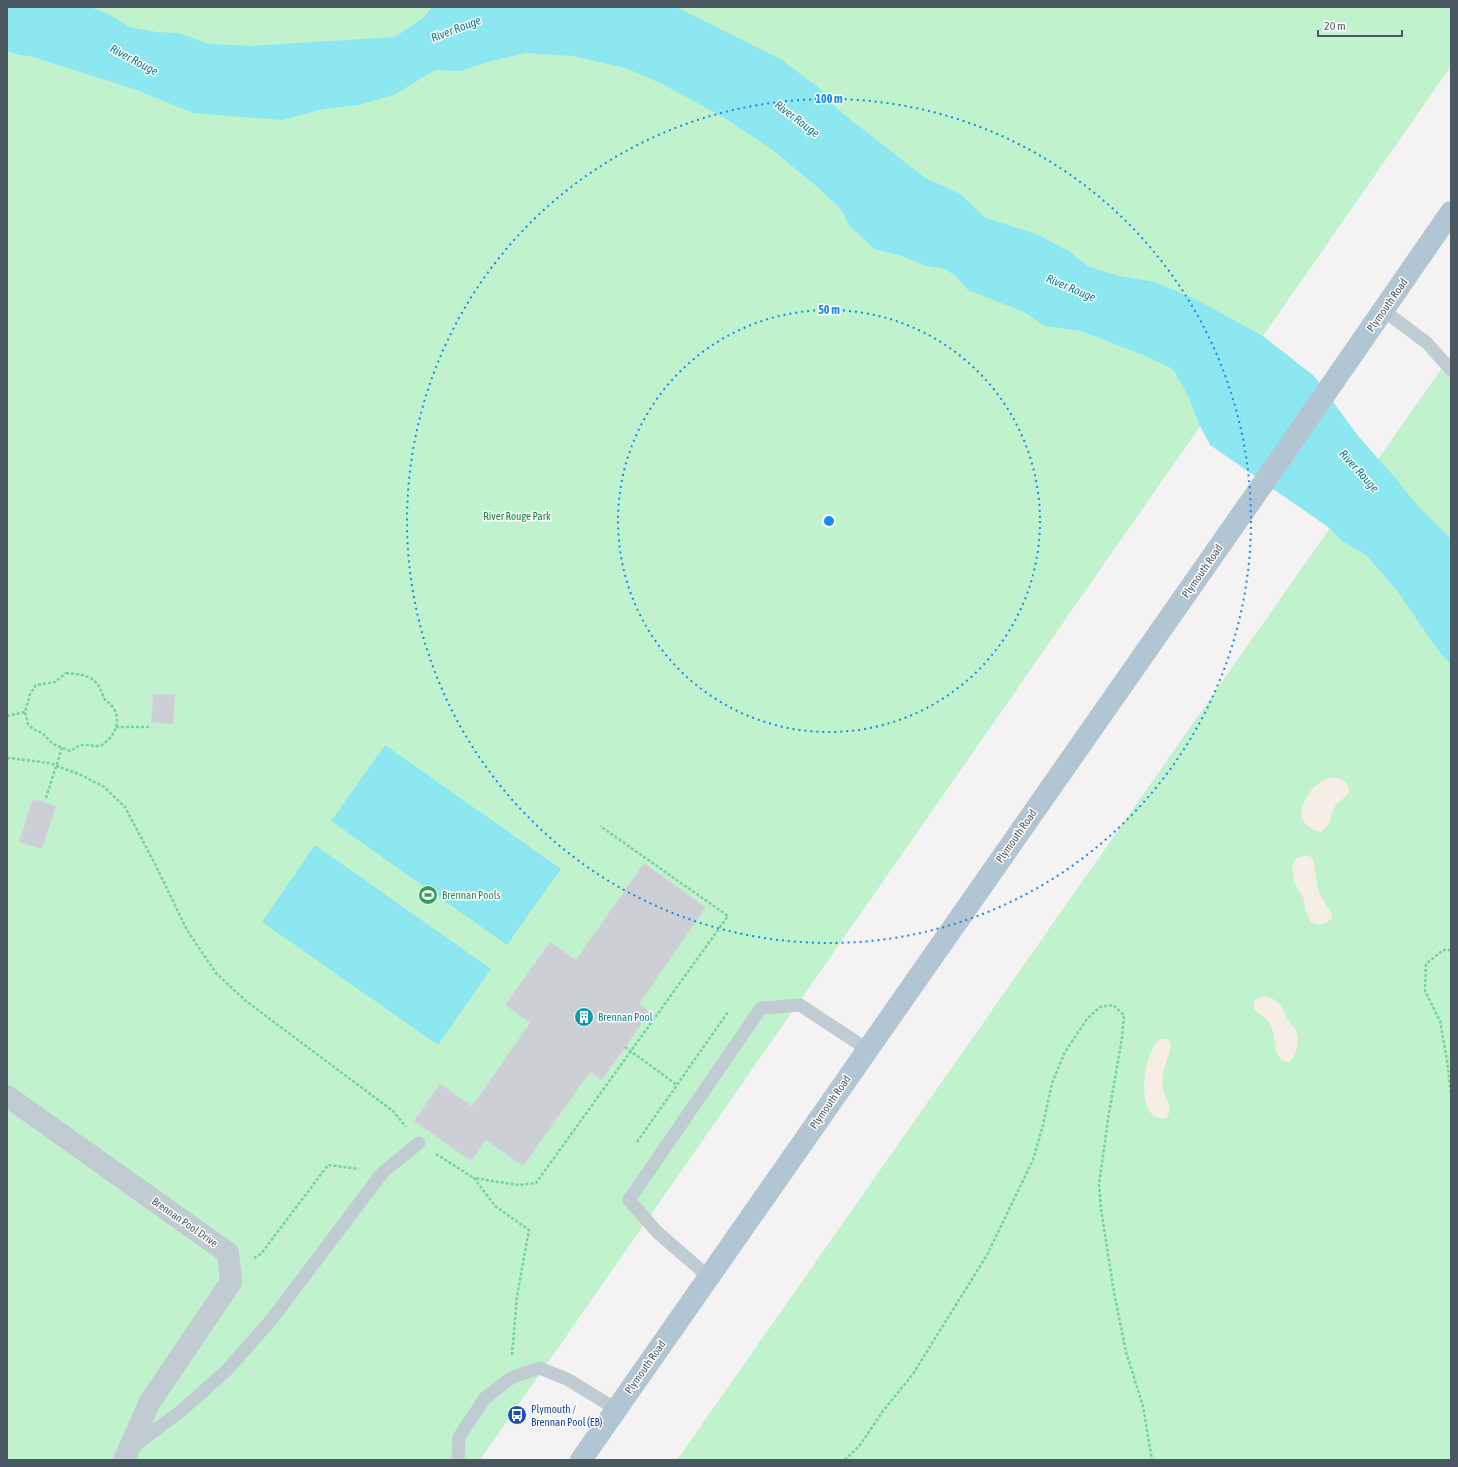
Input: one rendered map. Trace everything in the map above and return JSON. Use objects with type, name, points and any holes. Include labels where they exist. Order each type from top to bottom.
[{"type":"main road","name":"Plymouth Road","points":[[580,1460],[1258,491],[1451,212]]},
{"type":"street","name":"Brennan Pool Drive","points":[[7,1096],[228,1253],[231,1282],[150,1402],[126,1454]]},
{"type":"lane","points":[[1383,310],[1427,343],[1451,370]]},
{"type":"lane","points":[[709,1277],[657,1232],[629,1200],[761,1008],[800,1005],[867,1049]]},
{"type":"lane","points":[[126,1454],[181,1411],[227,1370],[272,1319],[383,1172],[419,1143]]},
{"type":"lane","points":[[458,1460],[459,1437],[485,1398],[511,1378],[539,1368],[567,1378],[616,1409]]},
{"type":"path","points":[[66,673],[85,676],[96,682],[102,690],[106,700],[112,706],[117,715],[116,727],[106,742],[96,747],[86,744],[70,751],[53,744],[42,733],[33,729],[28,724],[25,712],[30,694],[36,685],[55,682],[66,673]]},
{"type":"path","points":[[7,716],[25,712]]},
{"type":"path","points":[[116,727],[149,727]]},
{"type":"path","points":[[46,798],[62,748]]},
{"type":"path","points":[[7,758],[49,763],[81,775],[104,787],[125,807],[187,930],[216,972],[246,1001],[393,1111],[419,1143],[474,1178],[495,1206],[529,1230],[517,1296],[511,1378]]},
{"type":"path","points":[[474,1178],[518,1185],[536,1183],[728,916],[600,826]]},
{"type":"path","points":[[1451,950],[1443,950],[1426,964],[1425,992],[1440,1021],[1451,1095]]},
{"type":"path","points":[[845,1460],[860,1445],[912,1374],[987,1256],[1033,1160],[1043,1125],[1052,1083],[1065,1052],[1087,1019],[1100,1007],[1113,1005],[1124,1015],[1122,1038],[1108,1119],[1099,1185],[1101,1209],[1114,1292],[1126,1352],[1143,1406],[1152,1460]]},
{"type":"path","points":[[637,1142],[728,1012]]},
{"type":"path","points":[[625,1047],[677,1085]]},
{"type":"path","points":[[230,1269],[261,1254],[328,1165],[383,1172]]},
{"type":"green space","name":"River Rouge Park","points":[[7,7],[1451,7],[1451,66],[480,1460],[7,1460]]},
{"type":"green space","points":[[1451,355],[1451,1460],[677,1460]]},
{"type":"sand","points":[[1337,778],[1346,782],[1349,791],[1336,805],[1327,827],[1320,832],[1314,830],[1306,825],[1301,816],[1305,800],[1315,786],[1320,782]]},
{"type":"sand","points":[[1306,855],[1313,860],[1319,892],[1332,913],[1331,919],[1326,923],[1317,924],[1311,922],[1305,910],[1304,899],[1294,882],[1292,868],[1296,859]]},
{"type":"sand","points":[[1263,996],[1279,1003],[1297,1033],[1297,1046],[1290,1062],[1284,1061],[1277,1054],[1274,1035],[1270,1024],[1254,1009],[1254,1001]]},
{"type":"sand","points":[[1160,1039],[1169,1041],[1171,1046],[1162,1084],[1170,1107],[1169,1114],[1166,1118],[1155,1116],[1148,1109],[1145,1098],[1144,1084],[1149,1056],[1154,1045]]},
{"type":"water","name":"River Rouge","points":[[7,7],[90,7],[109,14],[129,27],[157,32],[179,33],[209,44],[251,46],[395,37],[423,18],[432,7],[676,7],[782,60],[819,88],[837,109],[924,177],[960,194],[986,218],[1036,234],[1069,251],[1087,266],[1119,276],[1155,282],[1197,300],[1263,336],[1314,376],[1359,437],[1418,506],[1451,539],[1451,665],[1435,646],[1398,592],[1366,555],[1341,540],[1328,527],[1210,445],[1200,426],[1189,398],[1173,369],[1148,357],[1081,331],[1045,326],[1024,312],[968,290],[957,277],[945,269],[927,266],[899,255],[874,249],[849,225],[841,209],[814,184],[770,148],[723,117],[662,84],[626,68],[572,56],[526,53],[491,61],[460,71],[435,70],[394,95],[358,105],[323,109],[282,120],[193,113],[137,90],[30,56],[19,55],[7,51]]},
{"type":"water","points":[[385,745],[561,869],[507,945],[331,821]]},
{"type":"water","points":[[315,845],[491,969],[438,1045],[262,922]]},
{"type":"building","points":[[153,694],[175,695],[173,724],[151,722]]},
{"type":"building","points":[[33,799],[56,806],[42,849],[19,842]]},
{"type":"building","name":"Brennan Pool","points":[[644,863],[706,907],[639,1004],[650,1012],[602,1080],[590,1072],[523,1166],[486,1140],[471,1161],[414,1121],[440,1084],[472,1106],[530,1023],[505,1005],[550,942],[576,960]]},
{"type":"place","name":"Brennan Pools","points":[[428,895]]},
{"type":"place","name":"Brennan Pool","points":[[584,1017]]},
{"type":"place","name":"Plymouth / Brennan Pool (EB)","points":[[517,1415]]}]
